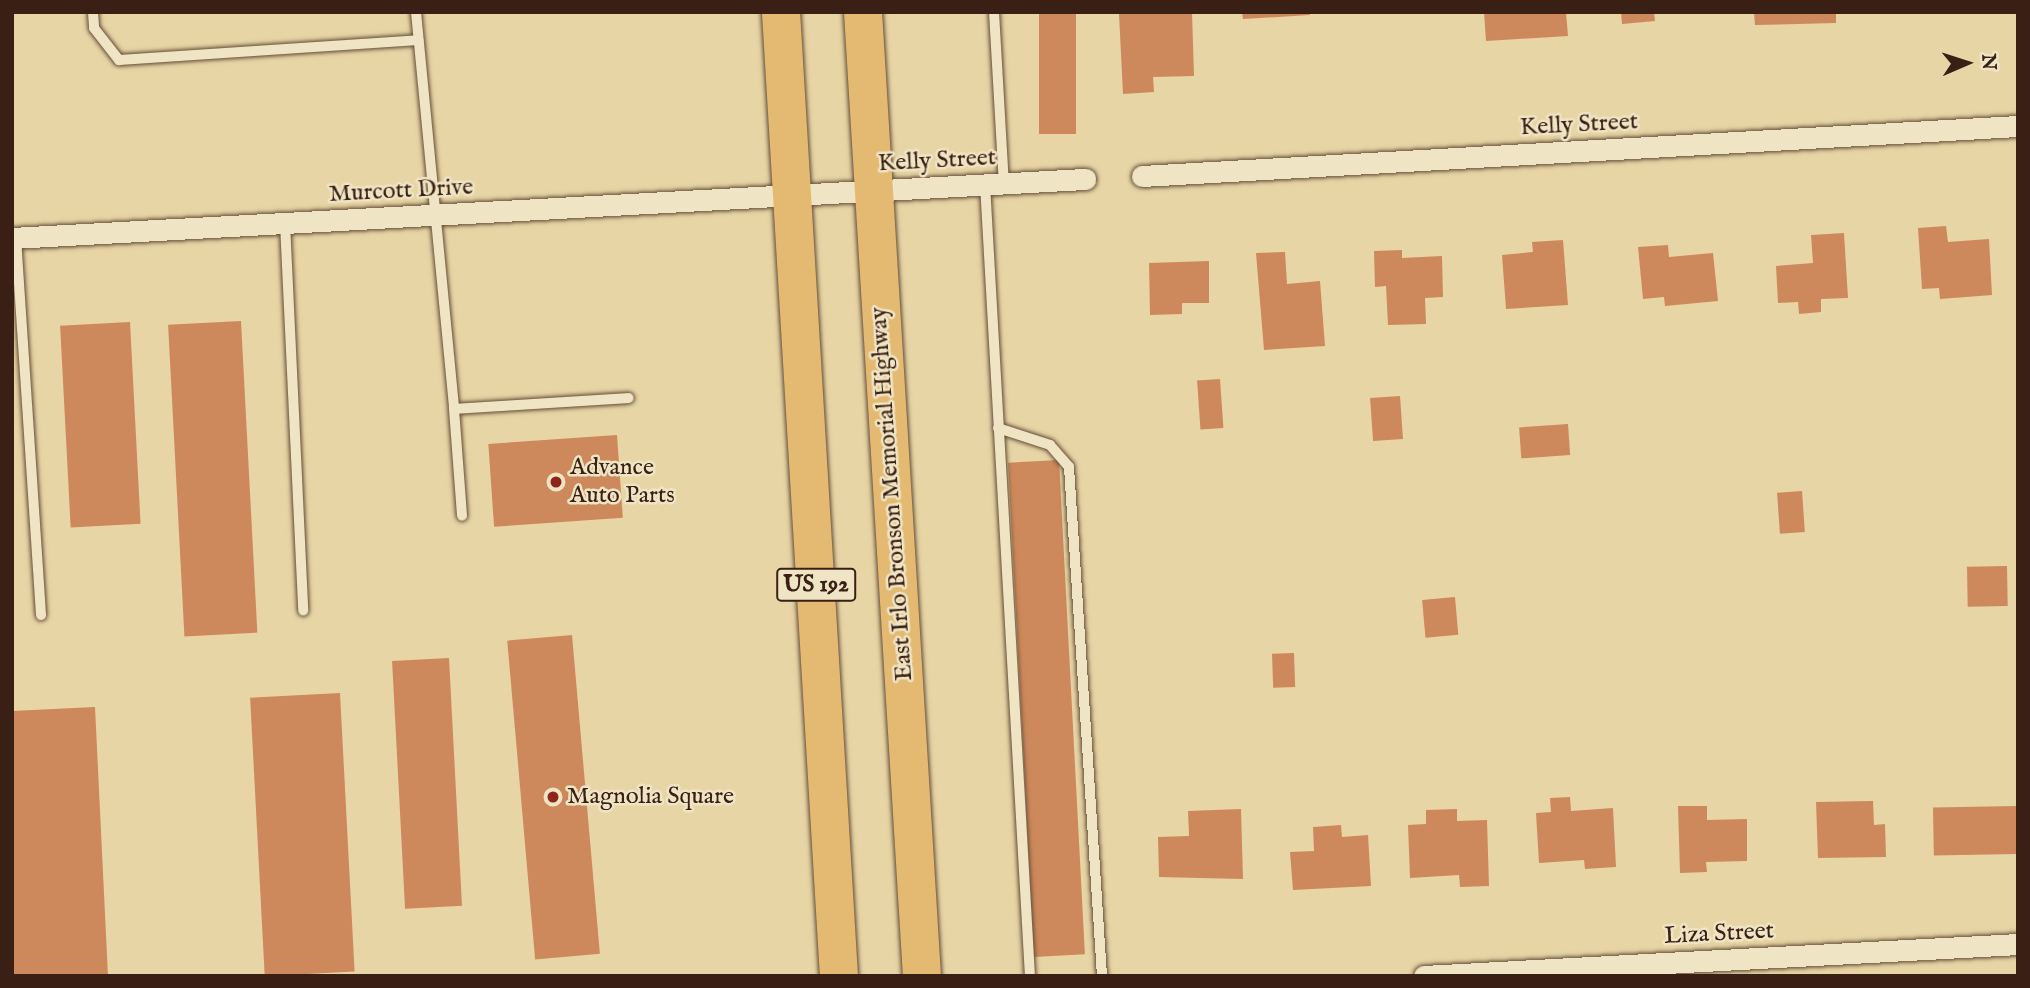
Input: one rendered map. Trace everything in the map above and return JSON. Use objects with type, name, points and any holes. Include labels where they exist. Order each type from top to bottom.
[{"type":"highway","name":"US 192","points":[[781,12],[839,976]]},
{"type":"highway","name":"East Irlo Bronson Memorial Highway","points":[[863,12],[922,976]]},
{"type":"street","name":"Kelly Street","points":[[1142,176],[2018,126]]},
{"type":"street","name":"Kelly Street","points":[[793,195],[1085,179]]},
{"type":"street","name":"Murcott Drive","points":[[14,238],[793,195]]},
{"type":"street","name":"Liza Street","points":[[1423,976],[2018,944]]},
{"type":"lane","points":[[93,12],[94,28],[120,60],[418,40]]},
{"type":"lane","points":[[416,12],[454,409],[461,516]]},
{"type":"lane","points":[[994,12],[998,428],[1030,976]]},
{"type":"lane","points":[[285,223],[303,611]]},
{"type":"lane","points":[[14,238],[41,615]]},
{"type":"lane","points":[[454,409],[629,398]]},
{"type":"lane","points":[[998,428],[1050,445],[1069,467],[1102,976]]},
{"type":"building","points":[[1039,12],[1076,12],[1076,134],[1039,134]]},
{"type":"building","points":[[1192,12],[1194,76],[1153,77],[1154,92],[1123,94],[1119,14]]},
{"type":"building","points":[[1242,12],[1309,12],[1310,15],[1243,19]]},
{"type":"building","points":[[1484,12],[1566,12],[1568,36],[1486,41]]},
{"type":"building","points":[[1621,12],[1654,12],[1655,21],[1622,24]]},
{"type":"building","points":[[1754,12],[1836,12],[1836,23],[1755,25]]},
{"type":"building","points":[[1946,226],[1948,242],[1989,239],[1992,295],[1940,299],[1939,288],[1922,289],[1918,228]]},
{"type":"building","points":[[1844,233],[1848,298],[1821,299],[1821,312],[1799,314],[1798,302],[1778,303],[1776,266],[1813,263],[1811,235]]},
{"type":"building","points":[[1563,240],[1568,305],[1506,309],[1502,255],[1533,252],[1532,242]]},
{"type":"building","points":[[1668,245],[1669,257],[1713,253],[1718,301],[1665,306],[1664,297],[1643,299],[1638,247]]},
{"type":"building","points":[[1402,250],[1402,258],[1442,256],[1443,297],[1425,298],[1426,324],[1388,325],[1386,286],[1375,287],[1374,251]]},
{"type":"building","points":[[1285,252],[1287,284],[1320,281],[1325,346],[1264,350],[1256,253]]},
{"type":"building","points":[[1209,261],[1209,303],[1182,303],[1182,314],[1150,315],[1149,263]]},
{"type":"building","points":[[241,321],[257,633],[184,636],[168,325]]},
{"type":"building","points":[[130,322],[141,524],[71,527],[60,326]]},
{"type":"building","points":[[1220,379],[1223,428],[1200,429],[1197,381]]},
{"type":"building","points":[[1400,396],[1403,439],[1373,441],[1370,398]]},
{"type":"building","points":[[1568,424],[1570,455],[1521,458],[1519,427]]},
{"type":"building","name":"Advance Auto Parts","points":[[617,435],[623,518],[494,527],[488,444]]},
{"type":"building","points":[[1059,460],[1085,954],[1034,957],[1008,463]]},
{"type":"building","points":[[1802,491],[1805,532],[1780,534],[1777,493]]},
{"type":"building","points":[[2007,566],[2008,606],[1968,607],[1967,567]]},
{"type":"building","points":[[1455,597],[1458,635],[1425,638],[1422,600]]},
{"type":"building","name":"Magnolia Square","points":[[572,635],[600,954],[535,959],[507,641]]},
{"type":"building","points":[[1294,653],[1295,687],[1273,688],[1272,654]]},
{"type":"building","points":[[449,658],[462,906],[405,909],[392,661]]},
{"type":"building","points":[[340,693],[355,972],[265,976],[250,698]]},
{"type":"building","points":[[95,707],[108,976],[12,976],[12,711]]},
{"type":"building","points":[[1570,797],[1571,811],[1613,808],[1616,867],[1585,869],[1584,860],[1539,863],[1536,813],[1551,812],[1550,798]]},
{"type":"building","points":[[1873,801],[1874,825],[1885,824],[1886,857],[1818,858],[1816,802]]},
{"type":"building","points":[[1678,806],[1707,806],[1707,820],[1747,819],[1747,861],[1706,862],[1707,872],[1680,873]]},
{"type":"building","points":[[2017,806],[2018,854],[1934,855],[1933,807]]},
{"type":"building","points":[[1241,809],[1243,879],[1159,877],[1158,837],[1189,836],[1188,811]]},
{"type":"building","points":[[1457,809],[1457,821],[1487,820],[1489,886],[1460,887],[1459,875],[1410,878],[1408,825],[1426,824],[1426,810]]},
{"type":"building","points":[[1341,825],[1342,837],[1368,835],[1371,886],[1293,890],[1290,852],[1314,851],[1313,827]]},
{"type":"place","name":"Advance Auto Parts","points":[[556,482]]},
{"type":"place","name":"Magnolia Square","points":[[553,797]]}]
